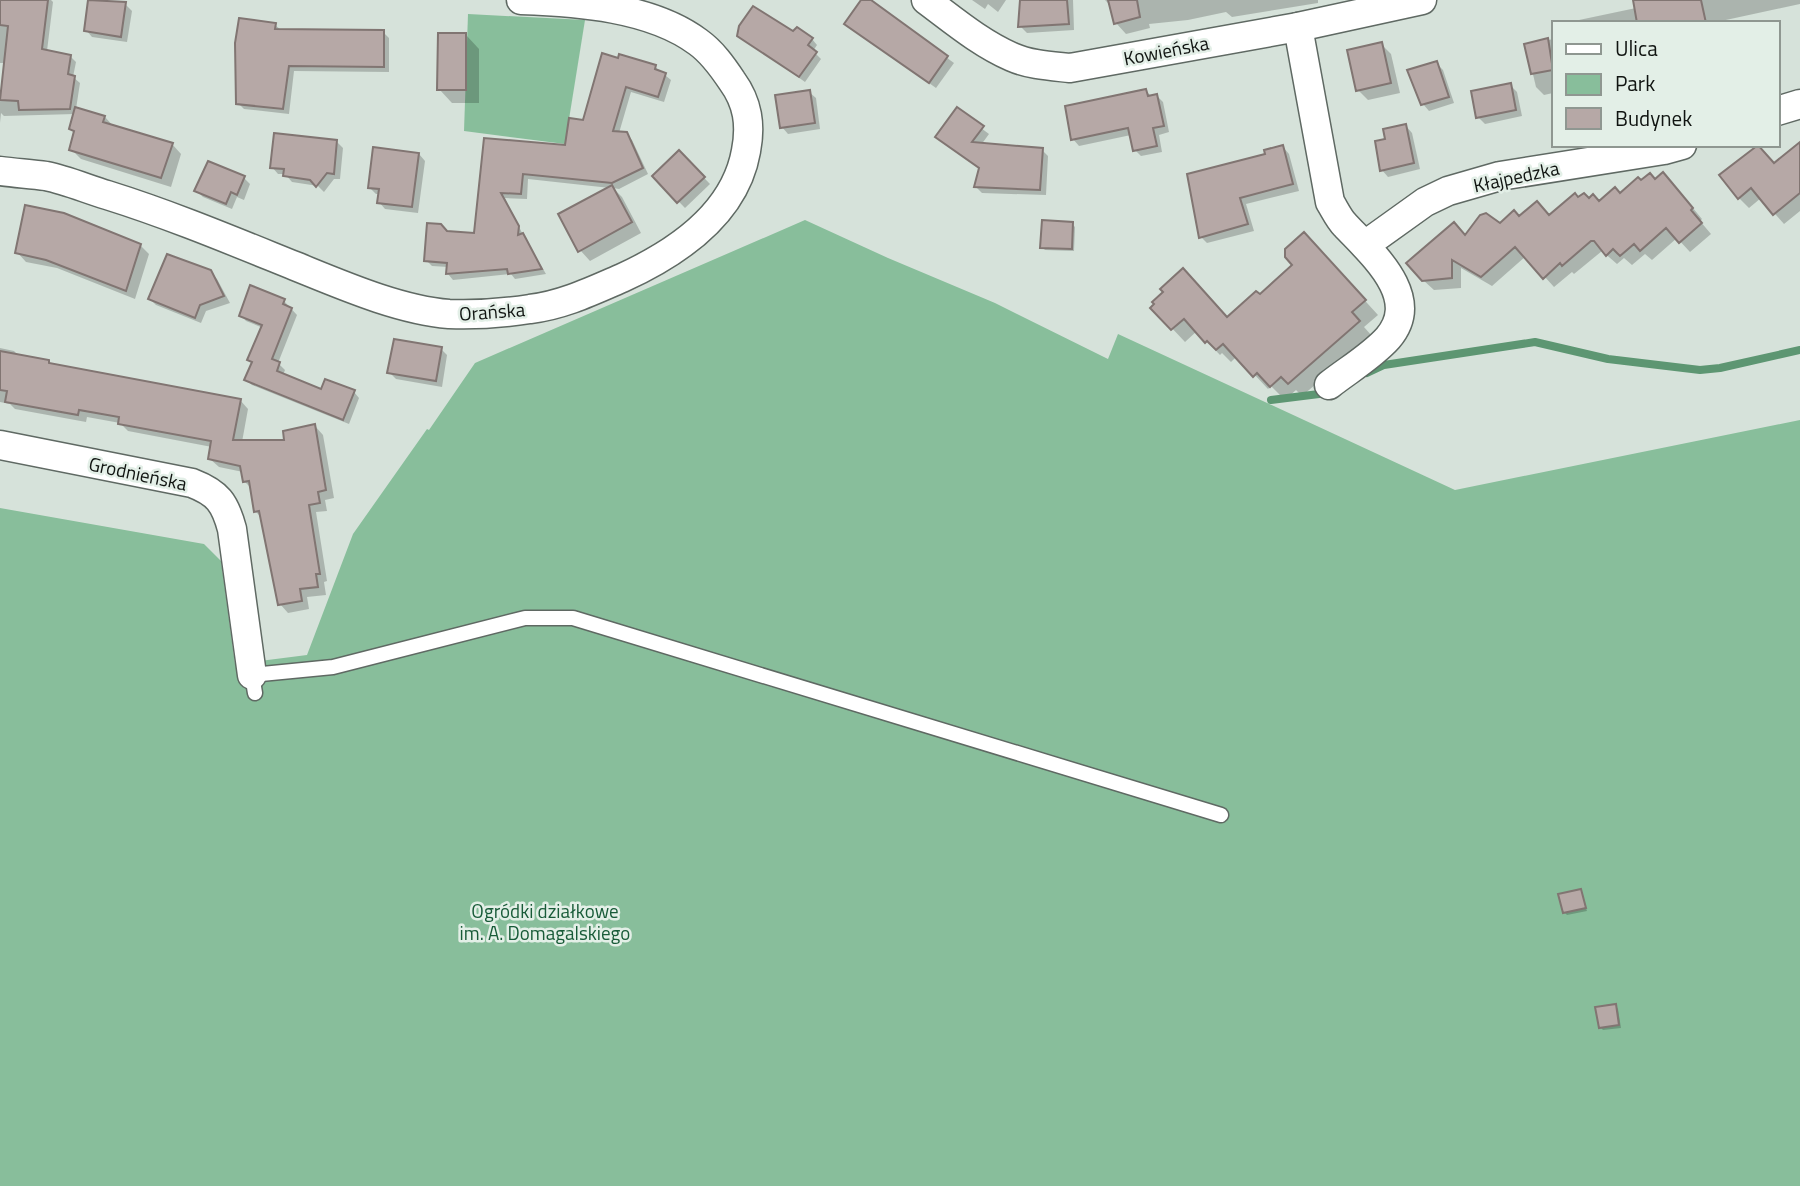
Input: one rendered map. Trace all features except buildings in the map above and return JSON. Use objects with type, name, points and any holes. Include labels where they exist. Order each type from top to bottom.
[{"type":"street","name":"Orańska","points":[[0,171],[48,177],[158,211],[334,281],[408,306],[449,314],[489,313],[531,309],[573,299],[636,271],[671,251],[705,225],[726,200],[742,173],[748,139],[748,115],[742,95],[718,60],[698,42],[636,7],[521,0]]},
{"type":"street","name":"Kowieńska","points":[[926,0],[986,44],[1013,58],[1040,65],[1070,68],[1298,27],[1422,0]]},
{"type":"street","points":[[1298,27],[1330,202],[1343,223],[1366,245],[1393,281],[1400,301],[1400,321],[1387,339],[1329,385]]},
{"type":"street","points":[[1779,110],[1800,104]]},
{"type":"street","name":"Kłajpedzka","points":[[1366,245],[1425,202],[1448,191],[1500,176],[1675,147]]},
{"type":"street","name":"Grodnieńska","points":[[0,445],[192,483],[217,496],[226,508],[232,529],[254,684]]},
{"type":"lane","points":[[254,684],[333,667],[525,618],[573,618],[1222,815]]},
{"type":"green space","points":[[468,14],[585,20],[565,144],[464,131]]},
{"type":"green space","name":"Ogródki działkowe im. A. Domagalskiego","points":[[805,220],[995,303],[1108,359],[1118,334],[1455,490],[1800,420],[1800,1186],[0,1186],[0,508],[204,544],[221,561],[235,664],[307,655],[353,534],[475,363]]},
{"type":"waterway","points":[[1367,373],[1384,365],[1535,342],[1608,359],[1700,370],[1800,350]]},
{"type":"waterway","points":[[1271,400],[1327,393]]}]
